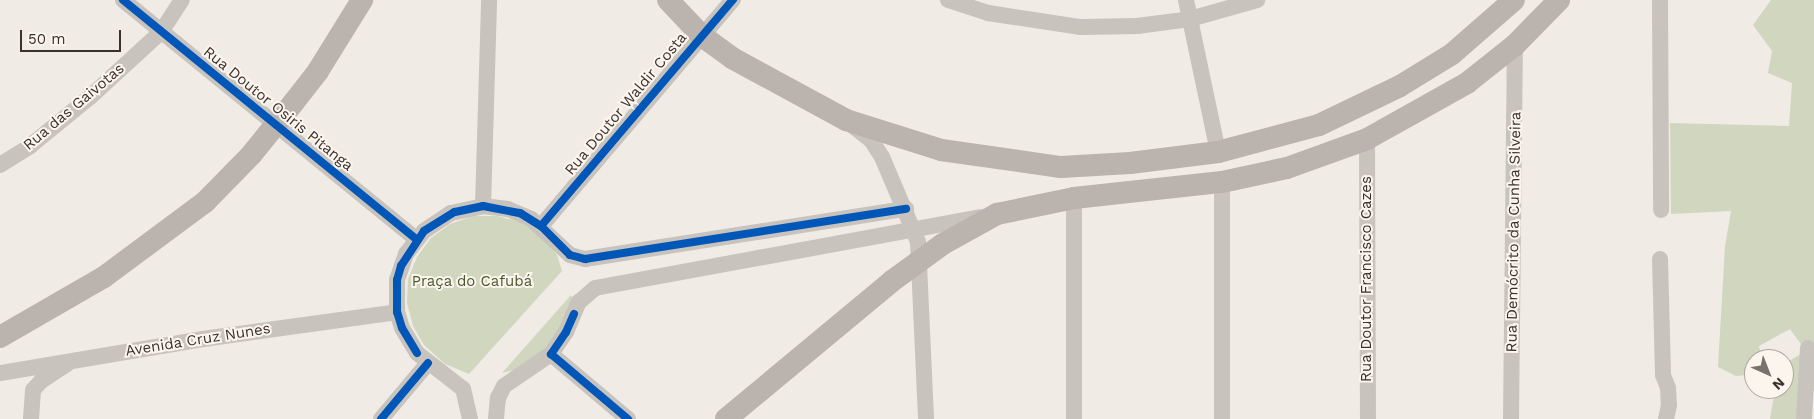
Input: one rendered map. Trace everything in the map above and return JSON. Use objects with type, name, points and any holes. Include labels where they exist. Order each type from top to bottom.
[{"type":"main road","points":[[0,337],[104,277],[188,217],[225,182],[277,124],[318,71],[362,0]]},
{"type":"main road","points":[[668,0],[702,36],[753,71],[846,120],[941,150],[1061,167],[1130,163],[1218,152],[1319,125],[1400,86],[1452,54],[1514,0]]},
{"type":"main road","points":[[726,419],[846,316],[943,244],[997,214],[1074,198],[1222,182],[1287,168],[1367,139],[1468,83],[1515,45],[1559,0]]},
{"type":"street","name":"Rua Doutor Osiris Pitanga","points":[[123,0],[416,239]]},
{"type":"street","name":"Rua das Gaivotas","points":[[0,165],[30,146],[90,97],[160,32],[182,0]]},
{"type":"street","points":[[483,206],[489,0]]},
{"type":"street","name":"Rua Doutor Waldir Costa","points":[[541,226],[733,0]]},
{"type":"street","points":[[948,0],[988,13],[1081,27],[1137,26],[1190,19],[1257,0]]},
{"type":"street","points":[[1186,0],[1218,152]]},
{"type":"street","points":[[1660,0],[1661,210]]},
{"type":"street","name":"Rua Demócrito da Cunha Silveira","points":[[1511,419],[1515,45]]},
{"type":"street","points":[[846,120],[875,145],[906,208],[914,230],[920,261],[926,419]]},
{"type":"street","name":"Rua Doutor Francisco Cazes","points":[[1367,139],[1368,419]]},
{"type":"street","points":[[1222,182],[1222,419]]},
{"type":"street","points":[[1074,198],[1074,419]]},
{"type":"street","points":[[470,419],[466,395],[459,385],[428,363],[409,341],[397,312],[396,295],[401,266],[416,239],[430,226],[451,213],[483,206],[520,213],[541,226],[570,255],[593,258],[906,208]]},
{"type":"street","points":[[496,419],[498,398],[504,386],[551,354],[586,295],[607,284],[997,214]]},
{"type":"street","points":[[1660,259],[1663,375],[1668,388],[1669,405],[1666,419]]},
{"type":"street","name":"Avenida Cruz Nunes","points":[[0,373],[77,358],[397,312]]},
{"type":"street","points":[[1804,419],[1808,348]]},
{"type":"street","points":[[551,354],[628,419]]},
{"type":"street","points":[[31,419],[33,390],[40,381],[77,358]]},
{"type":"street","points":[[381,419],[428,363]]},
{"type":"green space","points":[[1771,0],[1814,0],[1814,391],[1804,389],[1796,419],[1770,419],[1773,399],[1794,399],[1794,358],[1806,351],[1790,329],[1759,346],[1760,349],[1744,349],[1744,375],[1736,376],[1718,367],[1725,246],[1731,211],[1671,214],[1670,123],[1789,126],[1792,83],[1768,73],[1772,51],[1753,25]]},
{"type":"green space","name":"Praça do Cafubá","points":[[473,216],[497,216],[520,222],[540,235],[557,255],[562,271],[469,374],[445,364],[424,345],[413,326],[407,303],[408,279],[417,257],[431,238],[450,224]]},
{"type":"green space","points":[[571,295],[573,299],[567,316],[546,350],[514,370],[502,373]]},
{"type":"cycle path","points":[[123,0],[416,239]]},
{"type":"cycle path","points":[[541,226],[733,0]]},
{"type":"cycle path","points":[[417,353],[402,328],[397,312],[397,280],[401,266],[424,231],[455,212],[483,206],[520,213],[541,226],[570,255],[585,259],[906,209]]},
{"type":"cycle path","points":[[574,314],[566,332],[551,354],[628,419]]},
{"type":"cycle path","points":[[381,419],[428,363]]}]
